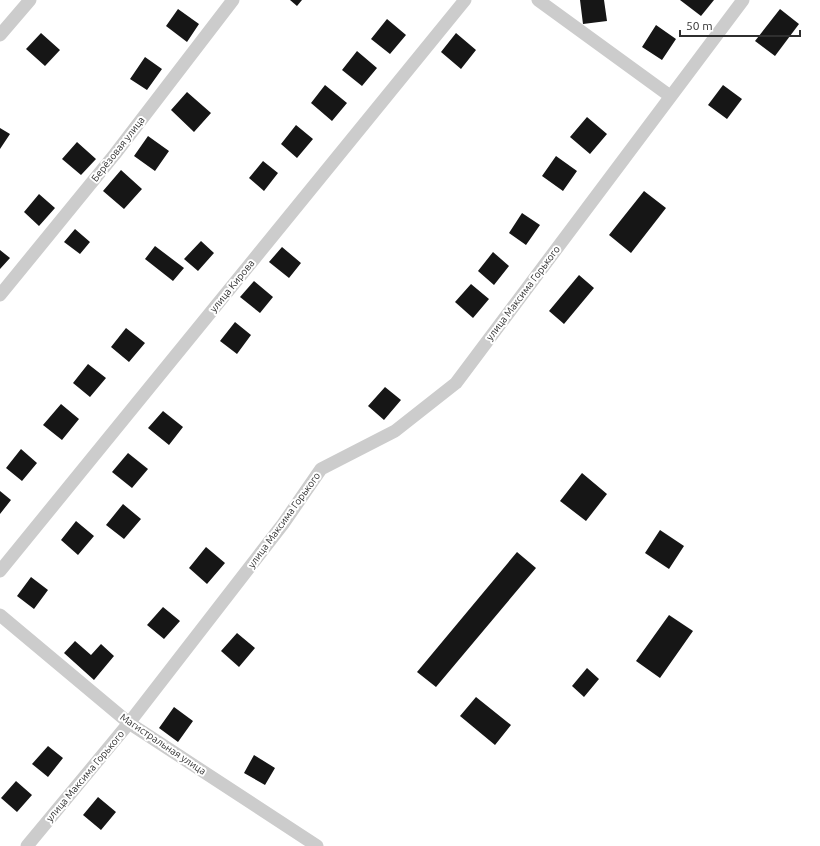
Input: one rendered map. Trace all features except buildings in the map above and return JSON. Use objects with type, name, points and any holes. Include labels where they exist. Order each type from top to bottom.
[{"type":"street","points":[[1,30],[30,0]]},
{"type":"street","name":"Берёзовая улица","points":[[0,295],[115,154],[233,0]]},
{"type":"street","name":"улица Кирова","points":[[0,571],[465,0]]},
{"type":"street","points":[[538,0],[670,96]]},
{"type":"street","name":"улица Максима Горького","points":[[27,846],[129,723],[283,524],[321,469],[395,431],[456,383],[743,0]]},
{"type":"street","name":"Магистральная улица","points":[[0,615],[129,723],[317,846]]}]
